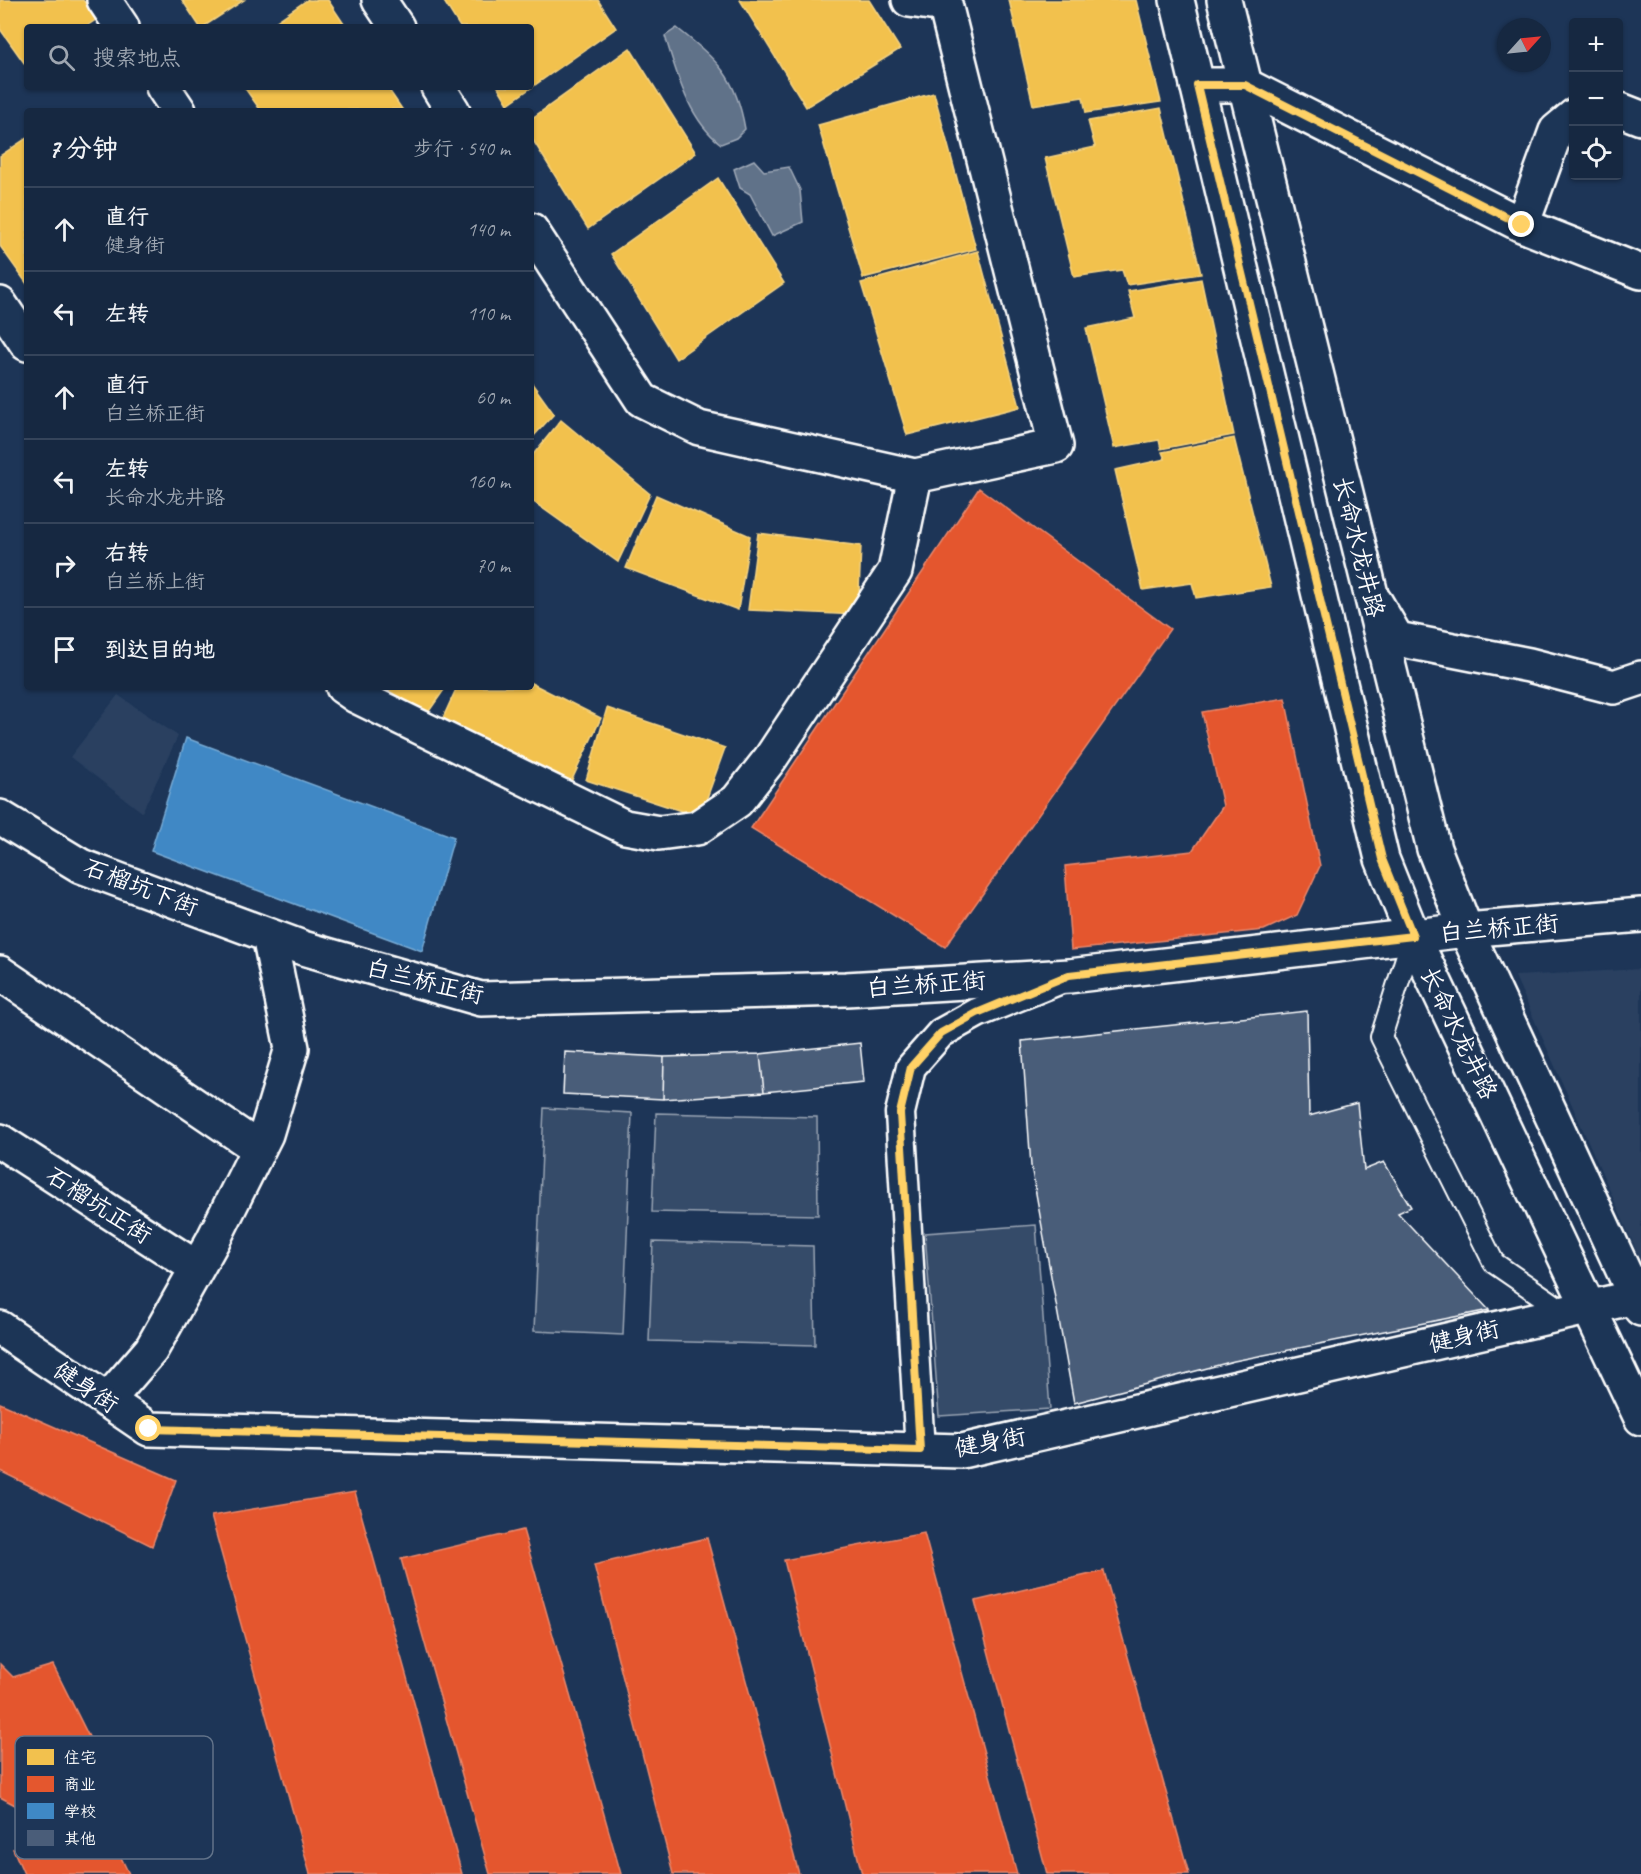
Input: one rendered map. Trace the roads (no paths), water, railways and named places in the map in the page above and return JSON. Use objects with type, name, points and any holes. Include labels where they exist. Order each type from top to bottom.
[{"type":"street","points":[[104,0],[120,24]]},
{"type":"street","points":[[379,0],[395,24]]},
{"type":"street","points":[[534,235],[642,400],[699,428],[915,476],[1056,446],[943,0],[930,3],[909,0]]},
{"type":"street","name":"长命水龙井路","points":[[1176,0],[1382,859],[1413,936],[1577,1310],[1641,1418]]},
{"type":"street","name":"长命水龙井路","points":[[1224,0],[1434,849],[1466,930],[1638,1303]]},
{"type":"street","points":[[1197,85],[1245,85],[1522,225],[1641,272]]},
{"type":"street","points":[[165,90],[177,108]]},
{"type":"street","points":[[440,90],[451,108]]},
{"type":"street","points":[[1623,111],[1641,118]]},
{"type":"street","points":[[1522,225],[1556,131],[1569,120]]},
{"type":"street","points":[[0,304],[24,340]]},
{"type":"street","points":[[347,690],[625,827],[658,833],[697,828],[737,801],[770,759],[895,570],[915,476]]},
{"type":"street","points":[[1371,594],[1396,639],[1529,665],[1614,687],[1641,678]]},
{"type":"street","name":"石榴坑下街","points":[[0,818],[81,866],[279,939]]},
{"type":"street","name":"白兰桥正街","points":[[279,939],[481,999],[846,989],[1069,975],[1466,930],[1641,915]]},
{"type":"street","points":[[107,1401],[151,1350],[197,1268],[266,1134],[292,1047],[279,939]]},
{"type":"street","points":[[0,973],[258,1148]]},
{"type":"street","points":[[920,1450],[900,1113],[911,1067],[941,1033],[977,1013],[1069,975]]},
{"type":"street","name":"石榴坑正街","points":[[0,1141],[197,1268]]},
{"type":"street","name":"健身街","points":[[0,1328],[149,1429],[962,1451],[1577,1310],[1638,1303]]},
{"type":"lane","points":[[1413,936],[1381,1037],[1494,1263],[1577,1310]]}]
